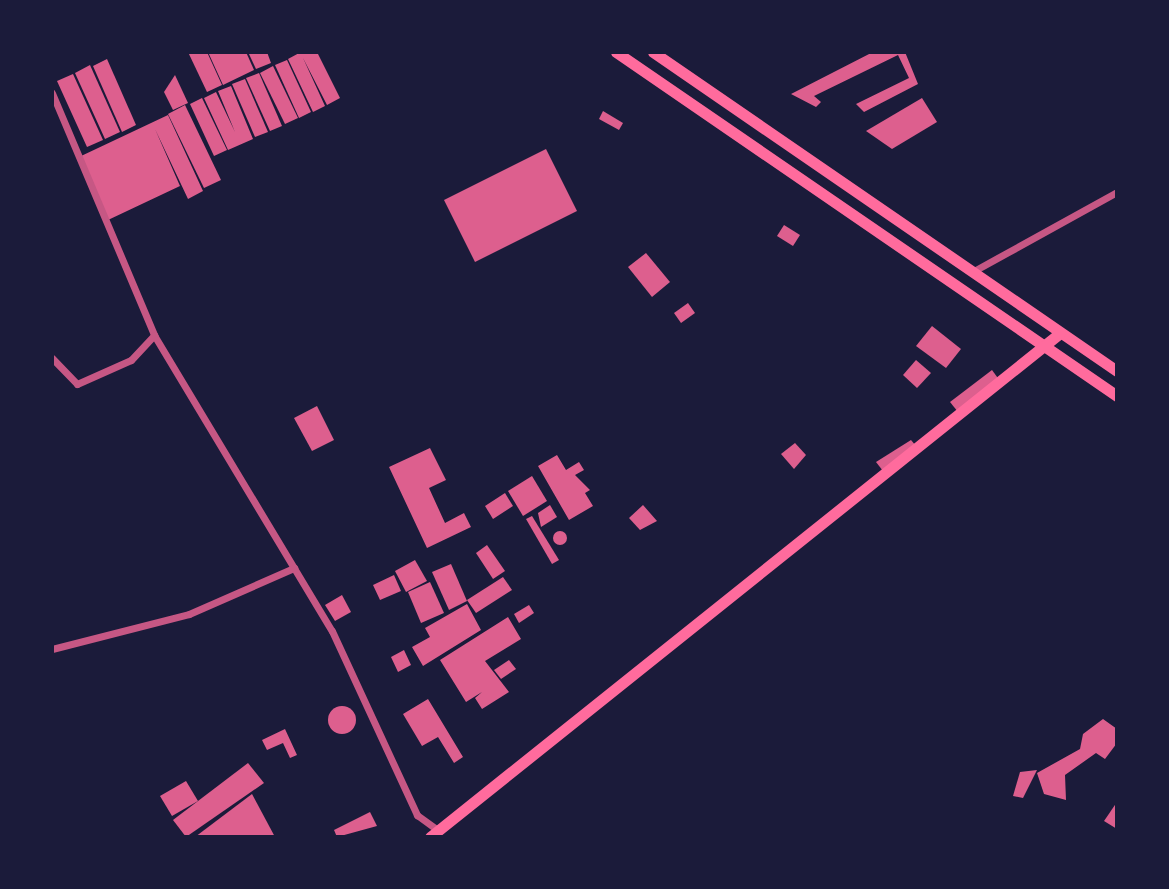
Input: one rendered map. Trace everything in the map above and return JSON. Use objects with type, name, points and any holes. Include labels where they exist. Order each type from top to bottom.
[{"type":"highway","points":[[616,52],[1117,396]]},
{"type":"highway","points":[[653,52],[1117,371]]},
{"type":"highway","points":[[435,834],[1048,350],[1060,333]]},
{"type":"street","points":[[52,93],[154,335],[332,631],[417,815],[435,834]]},
{"type":"street","points":[[972,272],[1117,192]]},
{"type":"street","points":[[52,358],[77,384],[131,360],[154,335]]},
{"type":"street","points":[[52,649],[189,614],[294,568]]},
{"type":"building","points":[[188,52],[207,52],[222,85],[207,92]]},
{"type":"building","points":[[208,52],[246,52],[254,70],[223,85]]},
{"type":"building","points":[[248,52],[267,52],[271,63],[256,69]]},
{"type":"building","points":[[301,52],[317,52],[340,98],[327,105],[303,58],[325,106],[313,112],[288,59]]},
{"type":"building","points":[[873,52],[905,52],[918,84],[864,112],[856,104],[909,78],[898,55],[814,96],[821,102],[816,107],[791,94]]},
{"type":"building","points":[[107,59],[136,125],[122,132],[93,66]]},
{"type":"building","points":[[287,60],[311,112],[299,118],[275,65]]},
{"type":"building","points":[[90,65],[120,132],[105,139],[75,73]]},
{"type":"building","points":[[273,66],[298,118],[285,124],[260,73]]},
{"type":"building","points":[[259,73],[282,126],[270,131],[246,78]]},
{"type":"building","points":[[73,74],[103,140],[87,147],[57,81]]},
{"type":"building","points":[[175,75],[188,103],[173,110],[164,92]]},
{"type":"building","points":[[245,79],[268,132],[255,137],[232,84]]},
{"type":"building","points":[[231,86],[253,139],[228,150],[204,98],[216,92],[235,132],[218,91]]},
{"type":"building","points":[[202,98],[227,150],[214,156],[190,104]]},
{"type":"building","points":[[922,98],[937,122],[892,149],[866,131]]},
{"type":"building","points":[[185,105],[221,180],[204,188],[168,114]]},
{"type":"building","points":[[603,111],[623,123],[619,130],[599,119]]},
{"type":"building","points":[[168,115],[203,191],[188,199],[155,129],[180,186],[108,220],[79,157]]},
{"type":"building","points":[[546,149],[577,211],[475,262],[444,200]]},
{"type":"building","points":[[784,225],[800,235],[793,246],[777,236]]},
{"type":"building","points":[[646,253],[670,282],[652,297],[628,267]]},
{"type":"building","points":[[688,303],[695,313],[681,323],[674,313]]},
{"type":"building","points":[[932,326],[961,349],[946,368],[916,346]]},
{"type":"building","points":[[916,360],[931,373],[917,388],[903,375]]},
{"type":"building","points":[[992,370],[1000,381],[958,412],[950,402]]},
{"type":"building","points":[[317,406],[334,440],[312,451],[294,418]]},
{"type":"building","points":[[911,440],[916,446],[883,471],[876,462]]},
{"type":"building","points":[[795,443],[806,455],[794,469],[781,454]]},
{"type":"building","points":[[430,448],[446,480],[429,488],[445,523],[464,513],[471,527],[427,548],[389,467]]},
{"type":"building","points":[[557,455],[566,470],[579,462],[584,470],[575,475],[590,490],[585,493],[593,506],[569,520],[538,466]]},
{"type":"building","points":[[532,476],[547,501],[523,516],[508,491]]},
{"type":"building","points":[[505,493],[513,506],[493,519],[485,506]]},
{"type":"building","points":[[550,505],[557,517],[541,527],[538,513]]},
{"type":"building","points":[[643,505],[657,521],[640,530],[629,518]]},
{"type":"building","points":[[532,516],[559,560],[552,564],[526,519]]},
{"type":"building","points":[[560,531],[567,538],[560,545],[553,538]]},
{"type":"building","points":[[487,545],[505,571],[493,579],[476,553]]},
{"type":"building","points":[[415,560],[427,581],[406,592],[395,571]]},
{"type":"building","points":[[451,564],[467,601],[449,610],[432,572]]},
{"type":"building","points":[[394,575],[401,591],[380,600],[373,585]]},
{"type":"building","points":[[503,577],[512,590],[476,613],[467,600]]},
{"type":"building","points":[[430,582],[444,613],[421,623],[408,592]]},
{"type":"building","points":[[342,595],[351,612],[335,621],[325,605]]},
{"type":"building","points":[[467,604],[481,630],[423,666],[412,647],[430,637],[425,628]]},
{"type":"building","points":[[529,605],[534,613],[519,623],[514,614]]},
{"type":"building","points":[[508,617],[521,639],[485,661],[509,692],[482,709],[475,698],[482,692],[466,702],[440,660]]},
{"type":"building","points":[[404,650],[411,665],[398,672],[391,657]]},
{"type":"building","points":[[509,660],[516,669],[501,679],[494,670]]},
{"type":"building","points":[[428,699],[463,757],[454,763],[438,737],[422,746],[403,714]]},
{"type":"building","points":[[342,706],[352,710],[356,720],[352,730],[342,734],[332,730],[328,720],[332,710]]},
{"type":"building","points":[[1103,719],[1117,729],[1117,743],[1105,759],[1096,753],[1065,775],[1066,800],[1044,794],[1037,773],[1080,749],[1083,734]]},
{"type":"building","points":[[285,729],[297,755],[290,758],[283,743],[267,750],[262,740]]},
{"type":"building","points":[[248,763],[264,783],[186,837],[173,820]]},
{"type":"building","points":[[1037,770],[1023,798],[1013,796],[1020,772]]},
{"type":"building","points":[[186,781],[198,801],[172,816],[160,796]]},
{"type":"building","points":[[252,794],[275,837],[195,837]]},
{"type":"building","points":[[1117,802],[1117,829],[1104,821]]},
{"type":"building","points":[[370,812],[377,826],[337,837],[334,830]]}]
